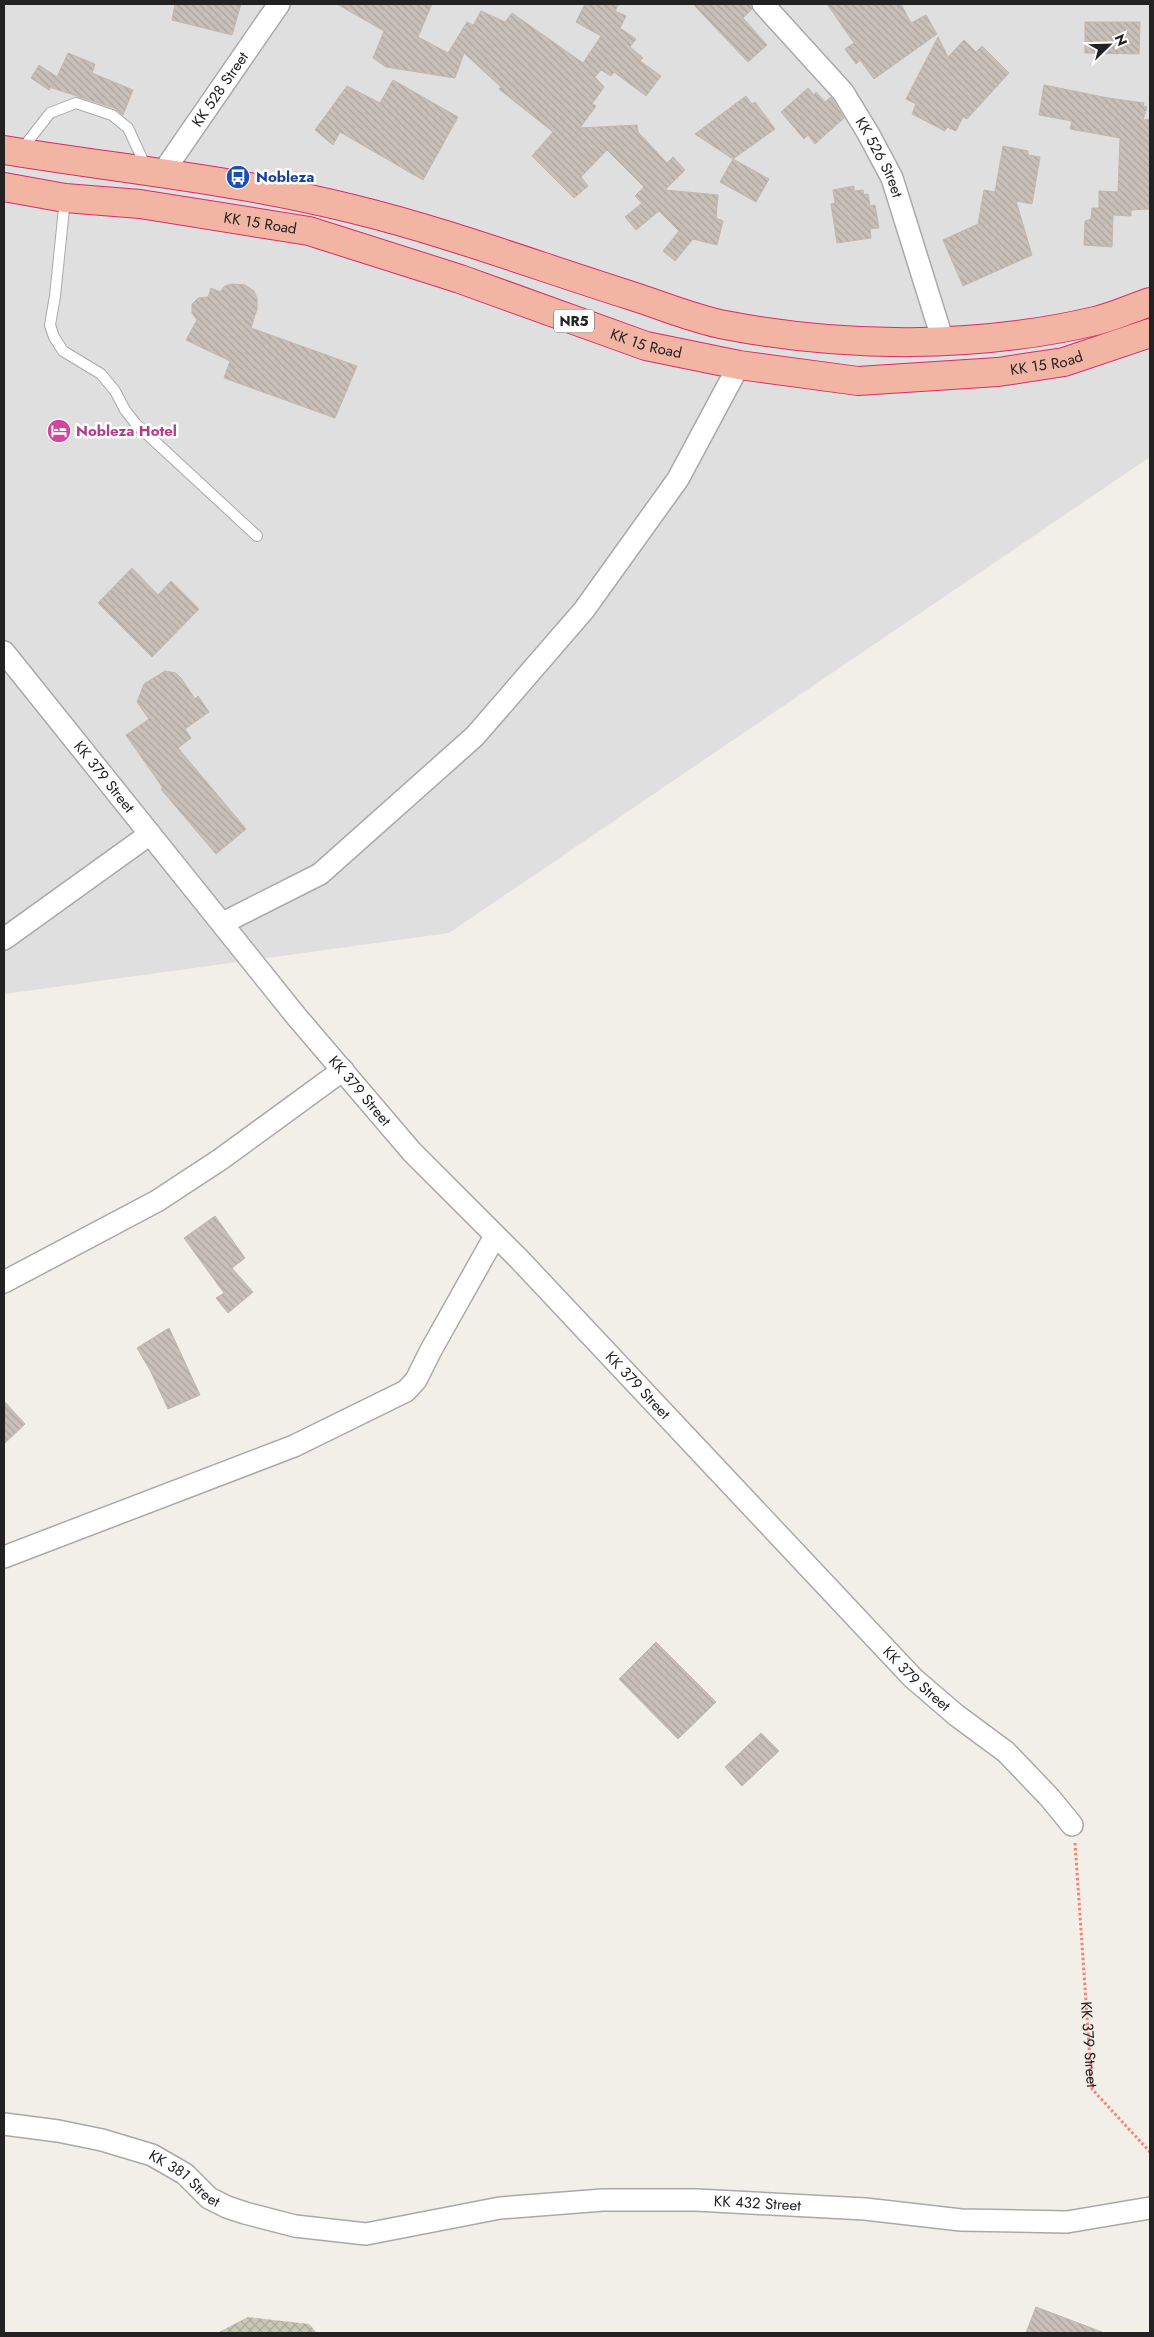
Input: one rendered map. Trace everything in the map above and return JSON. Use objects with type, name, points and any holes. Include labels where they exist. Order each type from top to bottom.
[{"type":"highway","name":"KK 15 Road","points":[[12,151],[288,194],[355,209],[492,250],[723,325],[876,343],[943,341],[1030,333],[1097,321],[1150,302]]},
{"type":"highway","name":"KK 15 Road","points":[[4,187],[65,198],[140,204],[309,231],[460,279],[646,346],[739,365],[858,381],[998,372],[1064,362],[1150,333]]},
{"type":"street","name":"KK 528 Street","points":[[155,174],[279,4]]},
{"type":"street","name":"KK 526 Street","points":[[763,4],[843,92],[868,133],[892,178],[943,341]]},
{"type":"street","points":[[223,923],[320,874],[475,736],[584,610],[678,480],[739,365]]},
{"type":"street","name":"KK 379 Street","points":[[4,652],[296,1016],[412,1152],[495,1236],[913,1678],[956,1715],[1006,1752],[1050,1798],[1072,1825]]},
{"type":"street","points":[[4,939],[150,834]]},
{"type":"street","points":[[4,1282],[157,1201],[221,1158],[343,1070]]},
{"type":"street","points":[[4,1557],[294,1446],[406,1391],[416,1380],[495,1236]]},
{"type":"street","name":"KK 381 Street","points":[[4,2124],[58,2131],[102,2140],[152,2155],[185,2174],[209,2198],[236,2210],[295,2226],[366,2234]]},
{"type":"street","name":"KK 432 Street","points":[[366,2234],[500,2208],[602,2200],[696,2200],[866,2209],[961,2220],[1067,2222],[1150,2208]]},
{"type":"lane","points":[[12,151],[50,113],[76,103],[112,115],[128,128],[155,174]]},
{"type":"lane","points":[[65,198],[55,296],[50,325],[54,337],[63,351],[100,374],[115,391],[125,410],[136,424],[257,536]]},
{"type":"path","name":"KK 379 Street","points":[[1072,1825],[1078,1863],[1092,2089],[1150,2152]]},
{"type":"shaded area","points":[[4,4],[1150,4],[1150,457],[449,933],[4,994]]},
{"type":"shaded area","points":[[248,2317],[309,2324],[317,2333],[217,2333]]},
{"type":"building","points":[[175,4],[241,4],[232,35],[172,20]]},
{"type":"building","points":[[337,4],[432,4],[418,37],[448,53],[467,22],[473,25],[470,31],[481,11],[505,22],[512,13],[583,63],[601,36],[576,22],[585,4],[619,4],[615,11],[626,16],[620,28],[636,39],[630,47],[643,58],[640,61],[661,76],[646,96],[614,72],[611,76],[601,70],[595,77],[604,87],[592,104],[596,106],[580,128],[637,125],[638,132],[667,163],[673,157],[685,170],[665,190],[718,195],[716,218],[723,221],[717,245],[693,239],[675,261],[663,251],[679,231],[659,211],[636,230],[625,217],[642,203],[635,196],[644,187],[607,150],[581,177],[588,186],[574,198],[532,156],[553,132],[499,89],[501,87],[464,53],[455,78],[386,67],[373,58],[384,31]]},
{"type":"building","points":[[693,4],[751,4],[752,9],[743,18],[767,45],[748,62]]},
{"type":"building","points":[[827,4],[901,4],[911,23],[926,15],[937,34],[874,79],[860,60],[856,64],[845,49],[854,43]]},
{"type":"building","points":[[1085,22],[1140,22],[1139,54],[1085,53]]},
{"type":"building","points":[[938,37],[948,57],[964,40],[976,52],[982,46],[1009,73],[967,119],[963,117],[956,131],[947,127],[945,131],[912,114],[916,104],[906,99]]},
{"type":"building","points":[[68,53],[95,64],[92,73],[133,90],[123,115],[114,108],[52,88],[55,81],[49,90],[31,78],[39,65],[57,77]]},
{"type":"building","points":[[393,80],[458,117],[423,180],[340,132],[333,145],[315,130],[347,86],[380,103]]},
{"type":"building","points":[[1044,85],[1144,103],[1143,106],[1147,107],[1143,120],[1150,119],[1150,209],[1131,210],[1131,216],[1113,215],[1112,247],[1084,245],[1085,221],[1091,219],[1092,208],[1099,208],[1099,191],[1118,192],[1120,138],[1070,129],[1072,121],[1039,115]]},
{"type":"building","points":[[808,88],[814,95],[816,92],[825,102],[831,97],[844,118],[815,144],[808,135],[804,139],[781,112]]},
{"type":"building","points":[[746,96],[752,104],[755,102],[775,129],[733,159],[695,134]]},
{"type":"building","points":[[1003,146],[1028,151],[1028,155],[1040,157],[1032,204],[1016,201],[1032,255],[963,286],[943,240],[978,224],[984,190],[995,192]]},
{"type":"building","points":[[733,159],[769,179],[756,202],[720,182]]},
{"type":"building","points":[[854,186],[854,191],[863,190],[864,195],[868,194],[870,206],[875,205],[879,228],[870,229],[871,238],[837,243],[831,204],[835,203],[833,190]]},
{"type":"building","points":[[231,284],[245,285],[254,291],[257,298],[257,309],[251,328],[357,366],[335,418],[224,378],[230,361],[186,340],[197,320],[192,313],[192,304],[198,298],[208,297],[211,288],[220,292],[225,286]]},
{"type":"building","points":[[132,568],[158,595],[171,581],[199,609],[152,657],[98,603]]},
{"type":"building","points":[[165,671],[176,673],[195,699],[198,696],[209,712],[185,729],[191,738],[178,748],[246,829],[216,854],[161,789],[163,788],[126,735],[149,719],[137,702],[144,684]]},
{"type":"building","points":[[215,1216],[245,1258],[232,1268],[253,1292],[228,1313],[216,1298],[224,1293],[184,1238]]},
{"type":"building","points":[[169,1328],[200,1395],[168,1409],[150,1370],[137,1348]]},
{"type":"building","points":[[4,1401],[25,1424],[4,1444]]},
{"type":"building","points":[[656,1642],[716,1702],[678,1739],[619,1679]]},
{"type":"building","points":[[761,1733],[779,1751],[742,1786],[725,1767]]},
{"type":"building","points":[[1036,2307],[1102,2332],[1102,2333],[1026,2333]]},
{"type":"place","name":"Nobleza","points":[[238,177]]},
{"type":"place","name":"Nobleza Hotel","points":[[59,431]]}]
